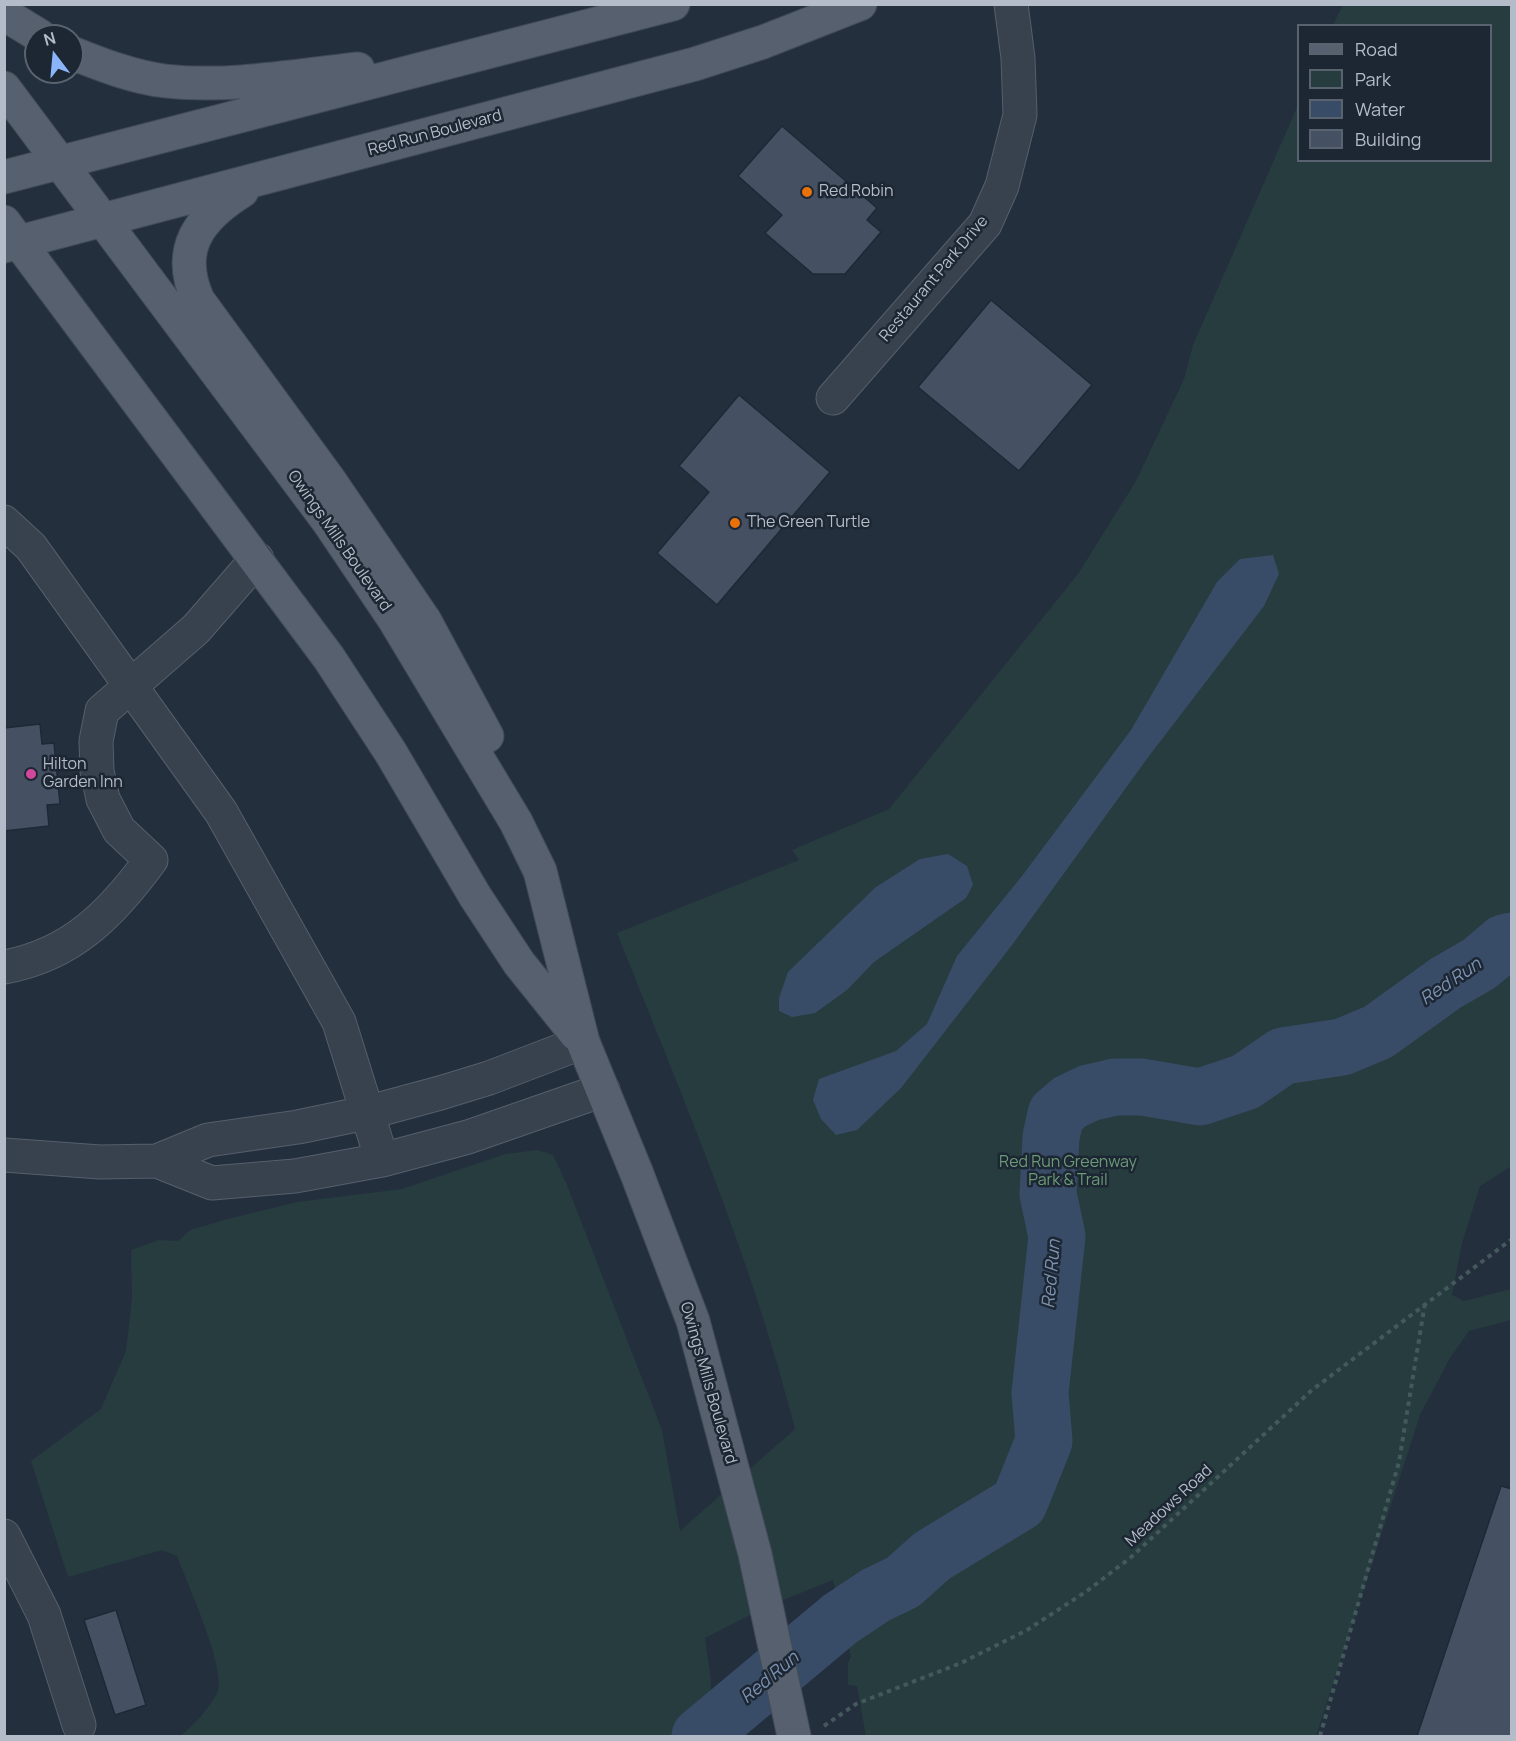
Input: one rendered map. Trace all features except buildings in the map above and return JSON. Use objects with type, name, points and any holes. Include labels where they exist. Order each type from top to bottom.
[{"type":"main road","points":[[4,177],[482,56],[673,4]]},
{"type":"main road","name":"Red Run Boulevard","points":[[10,237],[102,220],[695,64],[763,42],[860,4]]},
{"type":"main road","points":[[4,14],[24,26]]},
{"type":"main road","points":[[84,58],[112,69],[164,81],[214,84],[482,56]]},
{"type":"main road","name":"Owings Mills Boulevard","points":[[4,88],[328,521],[394,619],[516,822],[540,871],[583,1042],[693,1321],[774,1633],[806,1733]]},
{"type":"main road","points":[[278,174],[242,191],[208,215],[191,251],[189,274],[192,287],[208,315],[330,481],[425,621],[497,755],[516,822]]},
{"type":"main road","name":"Owings Mills Boulevard","points":[[10,237],[257,559],[329,658],[391,753],[475,896],[519,963],[583,1042]]},
{"type":"street","name":"Restaurant Park Drive","points":[[833,398],[985,224],[1002,186],[1020,115],[1018,58],[1011,4]]},
{"type":"street","points":[[4,522],[31,547],[221,812],[339,1022],[369,1112],[382,1160]]},
{"type":"street","points":[[4,968],[52,950],[89,930],[122,900],[151,860],[119,830],[103,799],[97,771],[96,741],[102,711],[129,685],[196,629],[257,559]]},
{"type":"street","points":[[4,1155],[100,1162],[158,1161],[208,1140],[298,1127],[369,1112],[489,1078],[583,1042]]},
{"type":"street","points":[[158,1161],[212,1183],[295,1176],[382,1160],[533,1116],[603,1090]]},
{"type":"street","points":[[8,1556],[44,1615],[79,1725]]},
{"type":"path","name":"Meadows Road","points":[[806,1733],[856,1704],[961,1663],[1027,1630],[1087,1591],[1130,1558],[1312,1389],[1512,1239]]},
{"type":"path","points":[[1320,1737],[1400,1462],[1425,1303]]},
{"type":"green space","name":"Red Run Greenway Park & Trail","points":[[1343,5],[1511,5],[1512,1166],[1480,1186],[1462,1243],[1452,1295],[1464,1301],[1511,1289],[1511,1320],[1469,1331],[1450,1358],[1420,1415],[1316,1736],[866,1736],[857,1686],[848,1685],[848,1663],[851,1657],[833,1580],[766,1607],[705,1638],[710,1672],[710,1694],[701,1713],[676,1736],[180,1736],[196,1722],[212,1702],[218,1690],[219,1678],[211,1644],[177,1556],[162,1550],[68,1577],[31,1461],[101,1409],[126,1351],[132,1298],[131,1250],[159,1240],[178,1241],[190,1230],[297,1202],[402,1189],[505,1154],[537,1150],[553,1155],[567,1185],[662,1430],[680,1531],[795,1429],[778,1366],[737,1240],[691,1117],[617,933],[799,860],[792,850],[889,809],[1078,574],[1136,481],[1184,379],[1193,345],[1297,107],[1297,162],[1492,162],[1492,24],[1334,24]]},
{"type":"water","points":[[1273,555],[1279,574],[1264,606],[1149,756],[1012,945],[901,1088],[857,1130],[836,1135],[821,1119],[813,1100],[819,1079],[896,1051],[927,1024],[957,956],[1022,876],[1131,730],[1217,582],[1240,559]]},
{"type":"water","points":[[948,854],[967,866],[973,885],[966,898],[874,962],[847,990],[815,1013],[792,1017],[779,1011],[779,998],[788,972],[876,887],[920,859]]},
{"type":"waterway","name":"Red Run","points":[[700,1736],[840,1619],[876,1595],[903,1582],[932,1556],[1019,1503],[1044,1441],[1040,1393],[1057,1236],[1048,1194],[1051,1137],[1056,1114],[1070,1102],[1089,1093],[1115,1087],[1142,1087],[1200,1097],[1245,1082],[1283,1056],[1342,1047],[1378,1032],[1446,983],[1479,964],[1504,943],[1512,941]]},
{"type":"place","name":"Red Robin","points":[[807,192]]},
{"type":"place","name":"The Green Turtle","points":[[735,523]]},
{"type":"place","name":"Hilton Garden Inn","points":[[31,774]]}]
